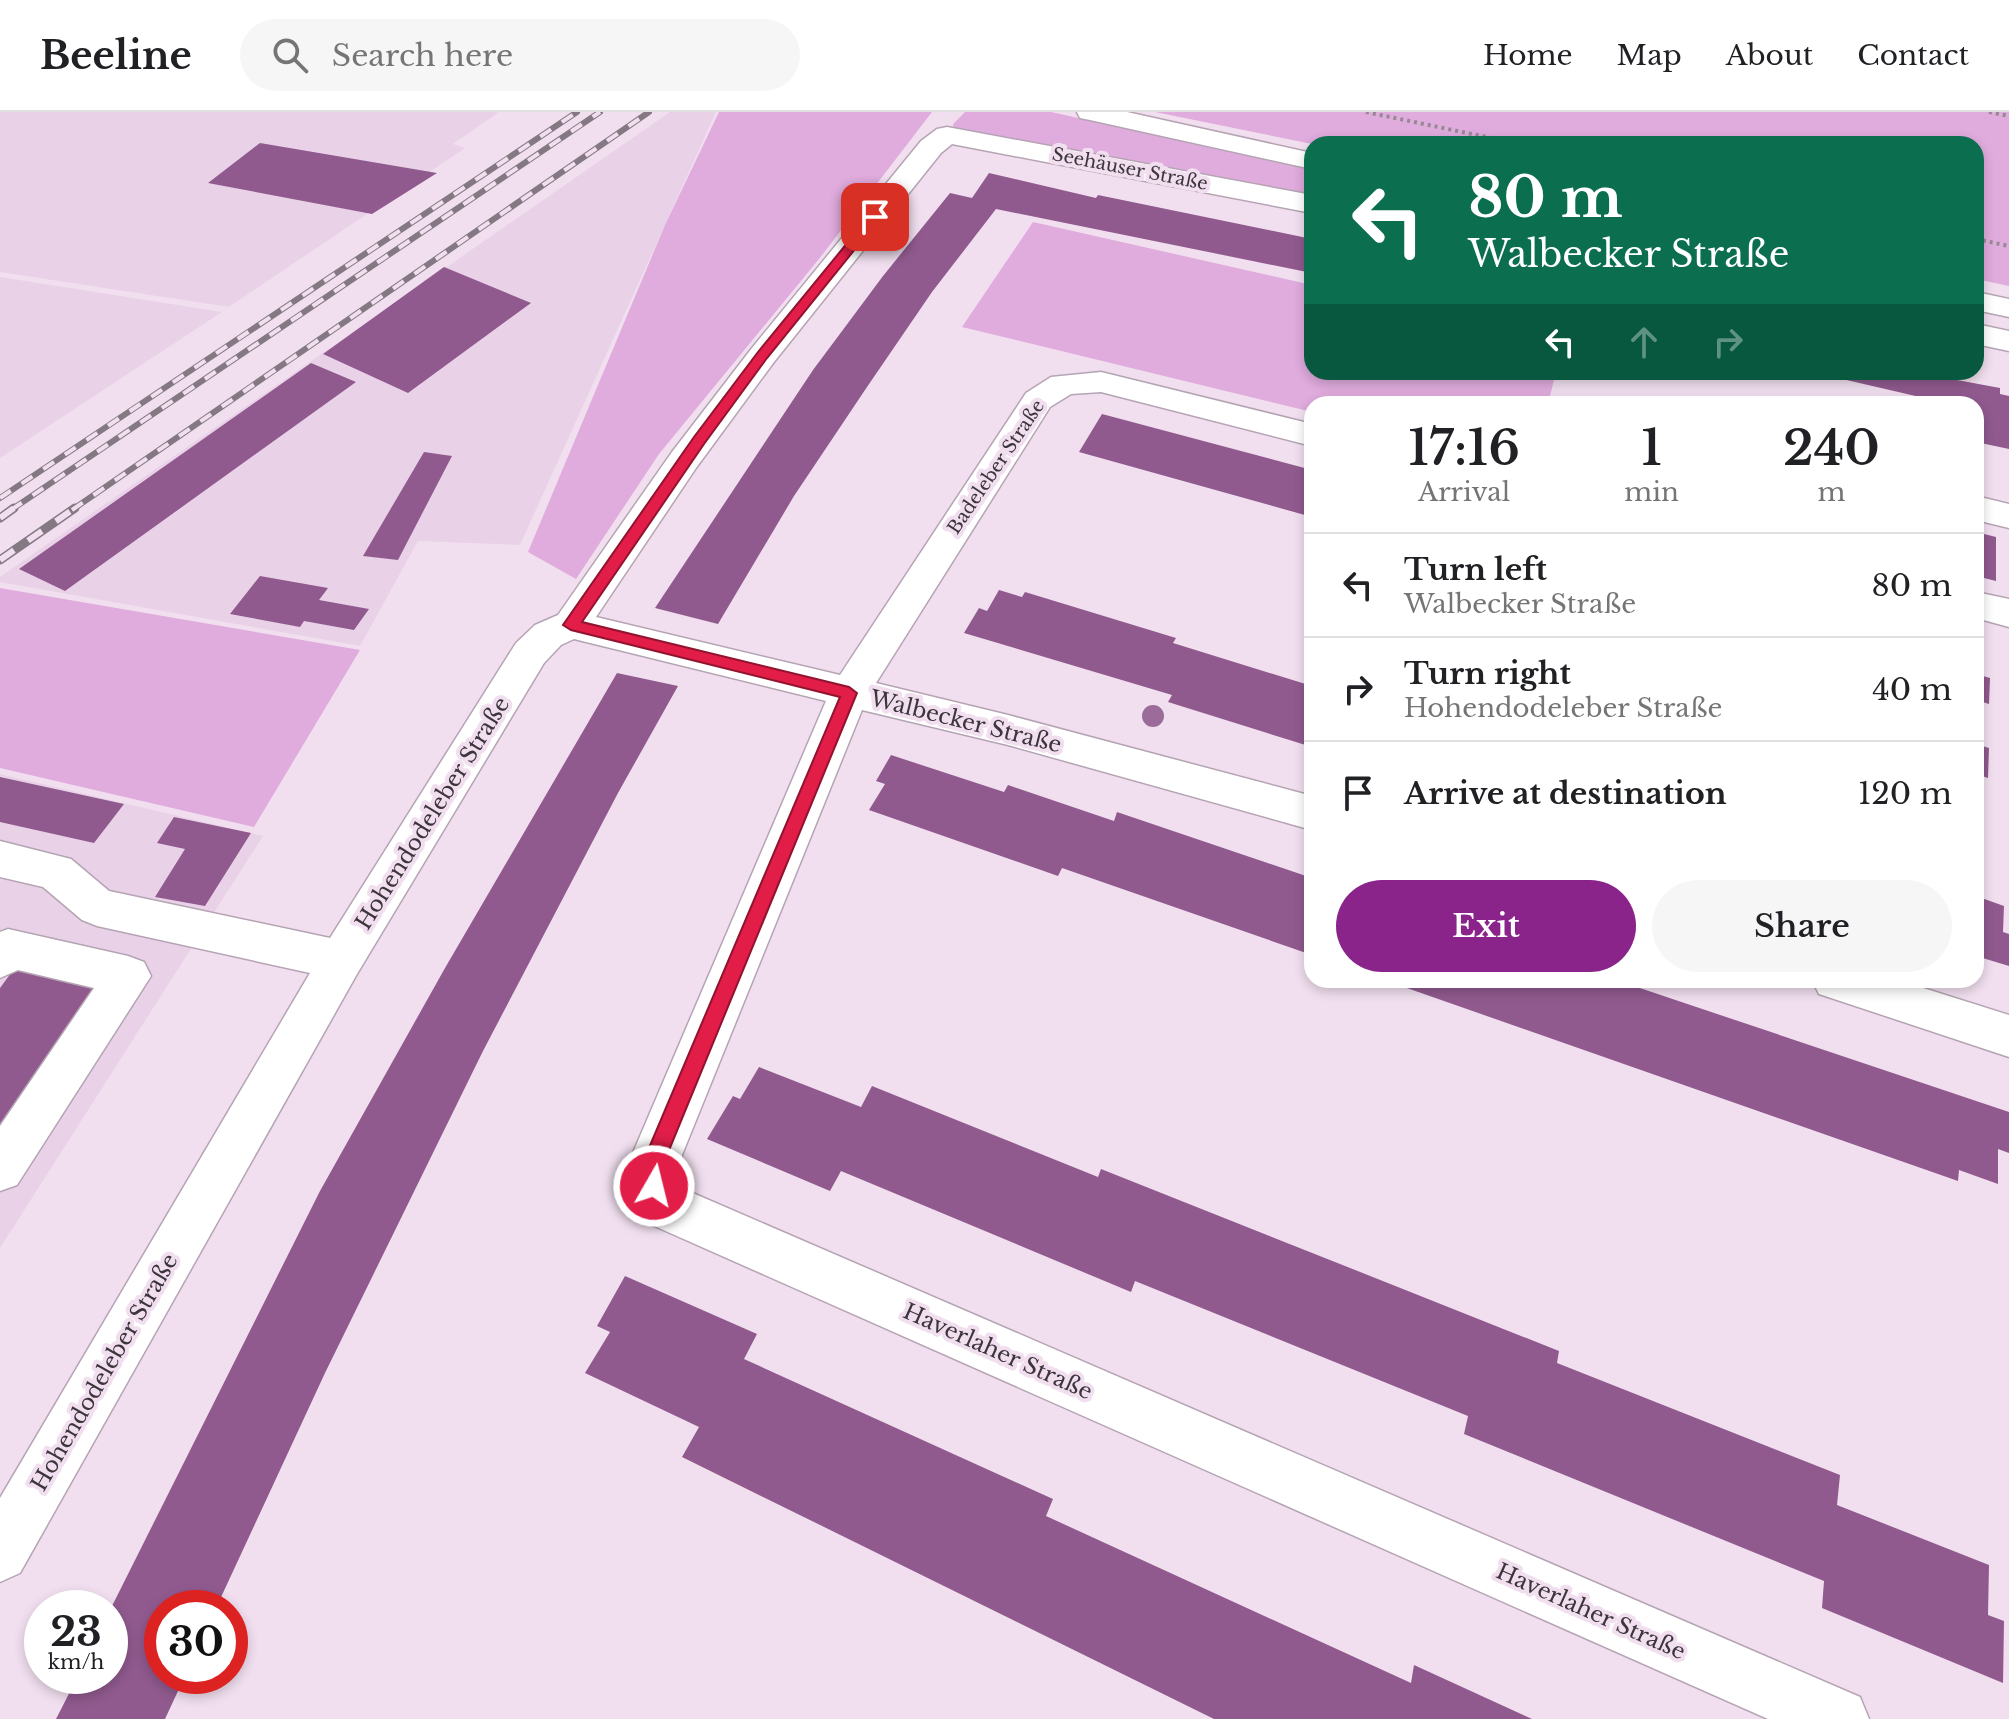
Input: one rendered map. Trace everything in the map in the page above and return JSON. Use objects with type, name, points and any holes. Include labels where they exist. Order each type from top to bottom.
[{"type":"street","points":[[1090,112],[1304,159]]},
{"type":"street","name":"Seehäuser Straße","points":[[947,135],[1304,202]]},
{"type":"street","name":"Hohendodeleber Straße","points":[[0,1553],[341,960],[530,653],[548,635],[571,625],[684,460],[763,355],[931,147],[947,135]]},
{"type":"street","points":[[1984,303],[2009,308]]},
{"type":"street","points":[[1984,336],[2009,341]]},
{"type":"street","name":"Badeleber Straße","points":[[849,693],[1032,408],[1054,388],[1076,381],[1101,382],[1304,433]]},
{"type":"street","points":[[1984,510],[2009,516]]},
{"type":"street","points":[[1984,607],[2009,613]]},
{"type":"street","name":"Walbecker Straße","points":[[571,625],[1008,730],[1304,811]]},
{"type":"street","name":"Haverlaher Straße","points":[[849,693],[657,1155],[653,1179],[664,1203],[1838,1719]]},
{"type":"street","points":[[0,859],[56,872],[97,907],[341,960]]},
{"type":"street","points":[[0,959],[8,948],[128,976],[0,1168]]},
{"type":"street","points":[[1860,988],[2009,1036]]},
{"type":"path","points":[[1366,112],[1482,136]]},
{"type":"path","points":[[1989,112],[2009,116]]},
{"type":"path","points":[[1984,241],[2009,246]]},
{"type":"shaded area","points":[[0,112],[499,112],[453,144],[465,148],[229,307],[0,272]]},
{"type":"shaded area","points":[[670,112],[716,112],[520,545],[418,541],[360,646],[0,582],[0,577]]},
{"type":"shaded area","points":[[719,112],[932,112],[819,259],[659,454],[576,579],[528,552],[665,225]]},
{"type":"shaded area","points":[[965,112],[1051,112],[1304,168],[1304,195],[954,129],[953,124]]},
{"type":"shaded area","points":[[1155,112],[2009,112],[2009,286],[1984,281],[1984,136],[1304,136],[1304,142]]},
{"type":"shaded area","points":[[1033,222],[1304,283],[1304,380],[1554,380],[1550,396],[1304,396],[1304,410],[962,327]]},
{"type":"shaded area","points":[[0,277],[222,312],[0,458]]},
{"type":"shaded area","points":[[0,588],[360,650],[254,827],[0,768]]},
{"type":"shaded area","points":[[0,774],[263,836],[0,1248]]},
{"type":"building","points":[[260,143],[437,173],[372,214],[208,183]]},
{"type":"building","points":[[989,173],[1096,198],[1098,195],[1304,237],[1304,271],[996,209],[932,292],[867,387],[794,496],[718,624],[655,608],[813,370],[883,276],[950,193],[972,198]]},
{"type":"building","points":[[444,267],[531,303],[408,393],[323,354]]},
{"type":"building","points":[[311,363],[356,382],[65,591],[19,569]]},
{"type":"building","points":[[1846,380],[1957,380],[2000,388],[2000,394],[2009,396],[2009,449],[1984,444],[1984,396],[1916,396]]},
{"type":"building","points":[[1102,414],[1304,468],[1304,515],[1079,452]]},
{"type":"building","points":[[424,452],[452,456],[398,560],[363,556]]},
{"type":"building","points":[[1984,534],[1996,537],[1996,581],[1984,578]]},
{"type":"building","points":[[260,576],[328,588],[319,600],[369,609],[354,630],[304,621],[300,627],[230,614]]},
{"type":"building","points":[[999,590],[1022,597],[1025,592],[1176,638],[1173,643],[1304,684],[1304,744],[1168,702],[1172,695],[964,633],[979,608],[987,611]]},
{"type":"building","points":[[617,673],[678,686],[618,793],[483,1051],[325,1373],[224,1590],[144,1590],[144,1694],[177,1694],[165,1719],[56,1719],[69,1694],[128,1694],[128,1590],[120,1590],[320,1191],[445,968]]},
{"type":"building","points":[[1984,676],[1990,678],[1989,704],[1984,702]]},
{"type":"building","points":[[1984,746],[1989,748],[1988,778],[1984,777]]},
{"type":"building","points":[[891,755],[1004,792],[1008,785],[1114,821],[1117,812],[1304,875],[1304,952],[1062,868],[1058,876],[869,810],[885,784],[876,781]]},
{"type":"building","points":[[0,777],[124,804],[94,843],[0,822]]},
{"type":"building","points":[[174,817],[251,833],[205,906],[155,897],[185,849],[157,843]]},
{"type":"building","points":[[1984,899],[2004,906],[2003,932],[2009,934],[2009,966],[1984,958]]},
{"type":"building","points":[[14,969],[105,991],[0,1138],[0,988]]},
{"type":"building","points":[[1407,988],[1640,988],[2009,1112],[2009,1153],[1998,1149],[1998,1184],[1959,1170],[1958,1181]]},
{"type":"building","points":[[759,1067],[861,1107],[872,1086],[1098,1177],[1101,1169],[1559,1351],[1557,1363],[1840,1475],[1837,1505],[1989,1565],[1988,1615],[2004,1621],[2003,1683],[1822,1608],[1824,1581],[1464,1434],[1468,1416],[1135,1281],[1131,1292],[841,1171],[830,1191],[707,1139],[733,1096],[740,1099]]},
{"type":"building","points":[[625,1276],[757,1334],[744,1359],[1053,1499],[1046,1516],[1411,1683],[1414,1665],[1532,1719],[1214,1719],[682,1457],[699,1427],[585,1373],[610,1332],[597,1326]]},
{"type":"railway","points":[[0,498],[577,112]]},
{"type":"railway","points":[[11,510],[600,112]]},
{"type":"railway","points":[[72,510],[649,112]]},
{"type":"railway","points":[[0,518],[14,508]]},
{"type":"railway","points":[[0,560],[75,508]]},
{"type":"route","points":[[654,1186],[657,1155],[849,693],[571,625],[684,460],[763,355],[875,217]]}]
